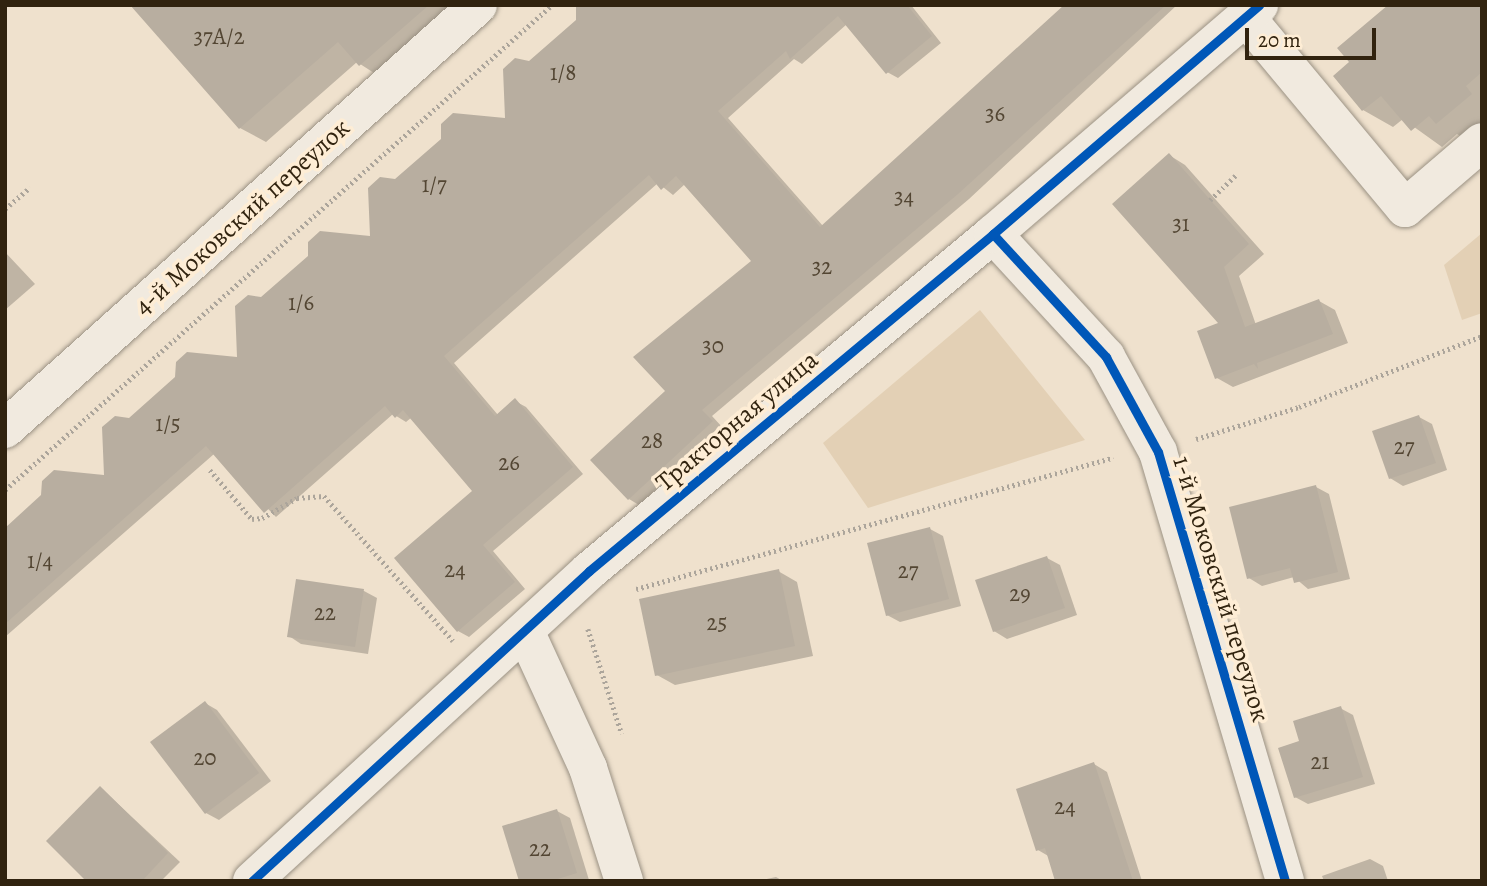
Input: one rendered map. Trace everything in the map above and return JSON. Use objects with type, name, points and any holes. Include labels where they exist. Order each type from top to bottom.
[{"type":"street","name":"4-й Моковский переулок","points":[[5,429],[478,5]]},
{"type":"street","points":[[1252,11],[1405,208],[1482,142]]},
{"type":"street","name":"Тракторная улица","points":[[252,881],[589,571],[993,234],[1252,11]]},
{"type":"street","name":"1-й Моковский переулок","points":[[993,234],[1106,357],[1158,452],[1285,881]]},
{"type":"street","points":[[525,631],[588,768],[624,881]]},
{"type":"path","points":[[5,490],[552,5]]},
{"type":"path","points":[[1210,200],[1237,174]]},
{"type":"path","points":[[5,209],[30,187]]},
{"type":"path","points":[[589,571],[632,590],[1095,461],[1158,452],[1299,407],[1482,336]]},
{"type":"path","points":[[210,470],[252,519],[262,518],[297,498],[324,496],[458,646]]},
{"type":"shaded area","points":[[1482,233],[1482,313],[1462,320],[1444,265]]},
{"type":"shaded area","points":[[980,310],[1085,440],[868,508],[823,443]]},
{"type":"building","points":[[130,5],[429,5],[359,66],[338,42],[239,129]]},
{"type":"building","points":[[576,5],[907,5],[932,36],[886,74],[838,16],[790,59],[786,51],[718,111],[820,227],[1064,5],[1166,5],[958,194],[702,410],[713,421],[628,500],[590,460],[665,391],[633,357],[751,261],[676,176],[661,190],[649,175],[444,356],[495,416],[515,398],[573,467],[483,545],[515,582],[457,632],[394,558],[472,491],[403,410],[395,418],[385,406],[264,513],[206,446],[5,624],[5,528],[41,495],[42,481],[54,470],[104,475],[102,427],[115,416],[129,418],[175,377],[176,362],[187,352],[237,357],[235,306],[248,295],[261,297],[308,256],[308,242],[320,231],[370,236],[368,188],[380,177],[395,179],[441,139],[441,124],[453,113],[505,118],[503,69],[515,58],[529,61],[576,20]]},
{"type":"building","points":[[1388,5],[1482,5],[1482,72],[1466,86],[1472,94],[1436,124],[1429,116],[1411,131],[1381,96],[1362,111],[1333,76],[1349,62],[1337,48]]},
{"type":"building","points":[[1169,153],[1249,244],[1224,267],[1245,327],[1319,299],[1333,334],[1257,363],[1258,369],[1254,364],[1215,379],[1197,331],[1218,323],[1112,204]]},
{"type":"building","points":[[1419,415],[1436,463],[1389,479],[1372,431]]},
{"type":"building","points":[[1316,485],[1338,572],[1294,583],[1290,568],[1247,579],[1229,507]]},
{"type":"building","points":[[930,527],[949,599],[886,616],[867,543]]},
{"type":"building","points":[[1047,556],[1065,608],[993,632],[975,580]]},
{"type":"building","points":[[779,569],[795,646],[655,676],[639,599]]},
{"type":"building","points":[[296,579],[364,589],[355,647],[287,637]]},
{"type":"building","points":[[205,701],[259,773],[205,814],[150,742]]},
{"type":"building","points":[[1341,706],[1363,777],[1294,798],[1278,748],[1299,741],[1293,721]]},
{"type":"building","points":[[1094,762],[1133,881],[1055,881],[1045,848],[1036,851],[1016,789]]},
{"type":"building","points":[[100,786],[168,853],[142,881],[86,881],[46,841]]},
{"type":"building","points":[[557,809],[577,873],[551,881],[519,881],[502,826]]},
{"type":"cycle path","points":[[252,881],[589,571],[993,234],[1259,5]]},
{"type":"cycle path","points":[[993,234],[1106,357],[1158,452],[1285,881]]}]
